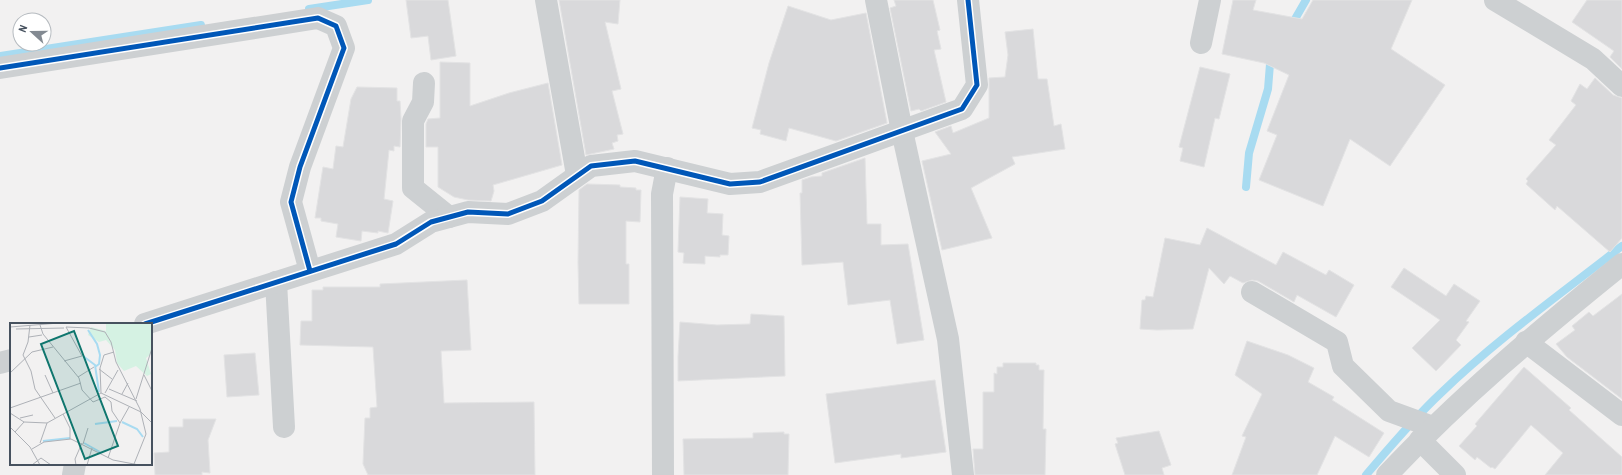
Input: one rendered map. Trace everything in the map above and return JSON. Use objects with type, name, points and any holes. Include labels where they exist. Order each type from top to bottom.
[{"type":"street","points":[[546,0],[577,175]]},
{"type":"street","points":[[876,0],[902,131],[948,339],[963,475]]},
{"type":"street","points":[[148,323],[396,244],[431,222],[468,212],[508,214],[542,201],[591,166],[635,160],[730,184],[760,182],[962,109],[977,85],[968,0]]},
{"type":"street","points":[[1201,43],[1210,0]]},
{"type":"street","points":[[1495,0],[1594,59],[1622,86]]},
{"type":"street","points":[[0,68],[318,18],[336,26],[344,48],[300,167],[291,202],[310,271]]},
{"type":"street","points":[[424,83],[423,102],[413,121],[413,188],[449,217]]},
{"type":"street","points":[[663,475],[662,194],[667,168]]},
{"type":"street","points":[[1387,475],[1426,434],[1526,342],[1622,264]]},
{"type":"street","points":[[276,282],[284,427]]},
{"type":"street","points":[[1252,292],[1337,342],[1343,366],[1389,410],[1426,434],[1455,475]]},
{"type":"street","points":[[1526,342],[1622,415]]},
{"type":"street","points":[[0,363],[10,360]]},
{"type":"street","points":[[73,475],[75,465]]},
{"type":"building","points":[[406,0],[448,0],[456,56],[431,60],[428,36],[411,38]]},
{"type":"building","points":[[559,0],[620,0],[618,24],[605,22],[621,89],[612,91],[623,134],[617,135],[618,141],[612,143],[614,149],[586,155]]},
{"type":"building","points":[[894,0],[933,0],[940,30],[937,31],[941,49],[934,50],[946,102],[921,111],[919,109],[911,111],[890,8],[896,6]]},
{"type":"building","points":[[1233,0],[1256,0],[1253,10],[1302,19],[1313,0],[1412,0],[1391,49],[1445,85],[1390,166],[1350,139],[1323,206],[1259,180],[1277,135],[1267,131],[1289,75],[1264,63],[1222,54]]},
{"type":"building","points":[[1587,0],[1622,0],[1622,69],[1610,57],[1614,51],[1572,22]]},
{"type":"building","points":[[788,6],[831,20],[866,13],[887,123],[836,141],[789,128],[786,141],[760,134],[761,130],[752,128],[769,63]]},
{"type":"building","points":[[1033,29],[1038,79],[1047,79],[1054,126],[1061,124],[1065,149],[1012,157],[1015,164],[971,188],[992,238],[942,250],[922,161],[951,154],[935,132],[951,126],[953,133],[989,118],[989,78],[1005,77],[1008,55],[1005,32]]},
{"type":"building","points":[[440,62],[470,63],[470,106],[509,93],[548,83],[562,165],[493,185],[494,191],[491,201],[468,200],[454,197],[438,187],[438,147],[426,147],[426,124],[428,119],[440,118]]},
{"type":"building","points":[[1200,67],[1230,74],[1219,119],[1215,118],[1204,167],[1180,161],[1183,148],[1179,147]]},
{"type":"building","points":[[1595,78],[1613,95],[1622,98],[1622,238],[1610,252],[1557,206],[1555,210],[1526,184],[1528,181],[1526,179],[1556,145],[1549,140],[1576,105],[1571,101],[1580,84],[1587,89]]},
{"type":"building","points":[[357,87],[397,88],[397,101],[400,101],[401,119],[400,147],[394,146],[394,151],[389,150],[384,199],[393,201],[388,233],[378,231],[378,233],[362,231],[361,241],[336,237],[338,224],[321,221],[321,218],[315,218],[323,167],[333,169],[336,146],[343,147],[351,99]]},
{"type":"building","points":[[865,158],[867,224],[881,224],[881,245],[908,244],[924,340],[897,344],[890,300],[848,305],[843,262],[802,265],[800,193],[802,193],[802,180],[822,176],[822,173]]},
{"type":"building","points":[[587,184],[620,185],[620,187],[636,188],[636,190],[641,190],[640,222],[626,221],[626,264],[629,264],[629,304],[579,304],[579,190]]},
{"type":"building","points":[[680,197],[708,199],[707,213],[723,214],[722,235],[729,236],[728,255],[720,255],[720,257],[705,256],[705,264],[683,263],[684,253],[678,252]]},
{"type":"building","points":[[1207,228],[1276,265],[1283,252],[1326,275],[1329,270],[1354,285],[1336,317],[1297,295],[1294,302],[1258,281],[1252,280],[1243,283],[1230,276],[1224,284],[1209,268],[1193,329],[1140,329],[1142,300],[1145,300],[1146,296],[1153,297],[1165,238],[1200,245]]},
{"type":"building","points":[[1404,268],[1446,296],[1454,284],[1480,301],[1466,321],[1469,322],[1456,340],[1461,345],[1436,371],[1412,348],[1440,320],[1391,287]]},
{"type":"building","points":[[467,280],[471,350],[441,351],[444,403],[534,402],[535,475],[368,475],[363,464],[365,418],[370,418],[370,408],[377,407],[373,347],[300,345],[301,321],[312,321],[312,290],[323,290],[323,287],[380,287],[380,284]]},
{"type":"building","points":[[1622,294],[1622,399],[1567,357],[1556,344],[1575,330],[1572,326],[1589,312],[1593,316]]},
{"type":"building","points":[[751,314],[784,316],[785,376],[678,381],[680,322],[717,325],[750,324]]},
{"type":"building","points":[[1247,341],[1288,355],[1314,368],[1308,382],[1334,397],[1332,400],[1384,433],[1369,457],[1335,436],[1317,475],[1232,475],[1246,437],[1242,436],[1262,394],[1235,375]]},
{"type":"building","points":[[255,353],[259,395],[227,397],[224,355]]},
{"type":"building","points":[[1003,363],[1036,363],[1036,365],[1039,365],[1039,370],[1044,370],[1043,429],[1046,429],[1045,475],[975,475],[973,449],[983,449],[983,392],[994,392],[994,373],[997,374],[997,367],[1003,367]]},
{"type":"building","points":[[1524,367],[1571,408],[1569,410],[1622,457],[1622,475],[1545,475],[1563,453],[1531,425],[1495,469],[1492,467],[1491,468],[1477,457],[1475,460],[1459,446],[1477,426],[1475,424]]},
{"type":"building","points":[[935,380],[946,452],[901,458],[901,454],[835,463],[826,394]]},
{"type":"building","points":[[183,419],[216,419],[208,440],[210,473],[202,472],[202,475],[155,475],[154,453],[169,452],[169,427],[183,427]]},
{"type":"building","points":[[1159,431],[1171,465],[1162,468],[1164,475],[1125,475],[1115,444],[1118,443],[1116,438]]},
{"type":"building","points":[[784,432],[784,434],[789,434],[788,475],[684,475],[683,439],[753,438],[753,433]]},
{"type":"waterway","points":[[309,9],[368,0]]},
{"type":"waterway","points":[[1291,26],[1306,0]]},
{"type":"waterway","points":[[0,56],[201,25]]},
{"type":"waterway","points":[[1246,187],[1249,153],[1268,89],[1270,64],[1274,57]]},
{"type":"waterway","points":[[1366,475],[1421,412],[1462,373],[1530,317],[1622,246]]},
{"type":"cycle path","points":[[148,323],[396,244],[431,222],[468,212],[508,214],[542,201],[591,166],[635,161],[730,184],[760,182],[962,109],[977,85],[968,0]]},
{"type":"cycle path","points":[[0,68],[318,18],[336,26],[344,48],[300,167],[291,202],[310,271]]}]
